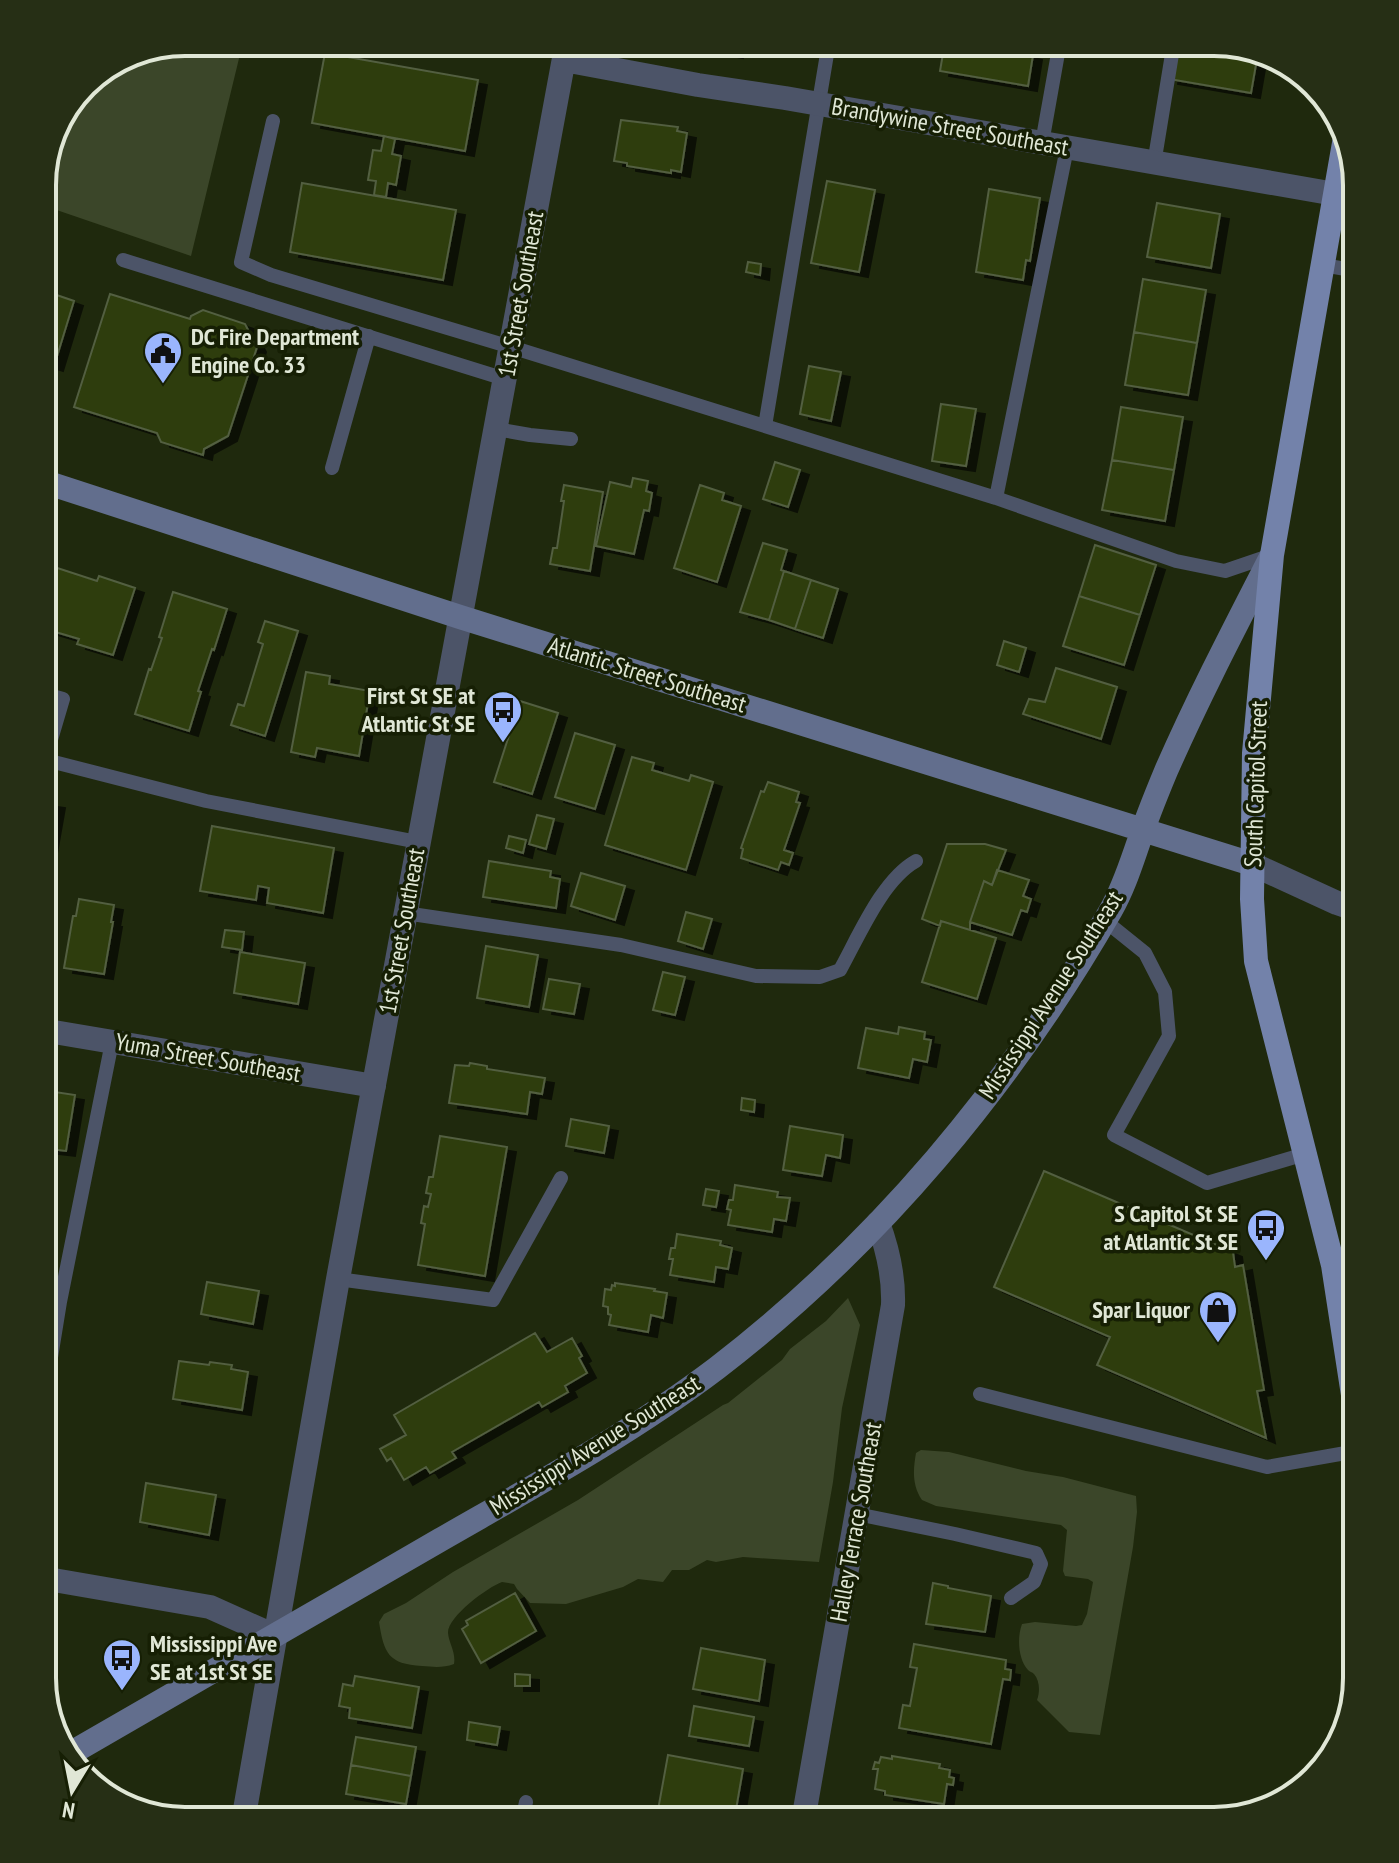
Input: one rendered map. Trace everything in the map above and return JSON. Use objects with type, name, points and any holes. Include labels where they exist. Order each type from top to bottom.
[{"type":"main road","name":"South Capitol Street","points":[[1341,161],[1272,555],[1254,753],[1252,899],[1256,961],[1333,1265],[1343,1330]]},
{"type":"main road","name":"Atlantic Street Southeast","points":[[56,486],[460,617],[1252,864]]},
{"type":"main road","name":"Mississippi Avenue Southeast","points":[[78,1749],[627,1431],[741,1349],[878,1223],[943,1153],[987,1097],[1045,1014],[1104,920],[1123,885],[1168,767],[1272,555]]},
{"type":"street","name":"1st Street Southeast","points":[[245,1807],[338,1279],[565,56]]},
{"type":"street","name":"Brandywine Street Southeast","points":[[585,56],[698,85],[1335,194]]},
{"type":"street","points":[[1252,864],[1343,905]]},
{"type":"street","name":"Yuma Street Southeast","points":[[56,1032],[374,1086]]},
{"type":"street","name":"Halley Terrace Southeast","points":[[805,1807],[893,1305],[889,1257],[878,1223]]},
{"type":"street","points":[[56,1580],[210,1607],[275,1636]]},
{"type":"lane","points":[[765,426],[827,56]]},
{"type":"lane","points":[[1042,143],[1058,56]]},
{"type":"lane","points":[[1154,164],[1172,56]]},
{"type":"lane","points":[[273,121],[241,262],[286,280],[996,498],[1176,561],[1225,571],[1272,555]]},
{"type":"lane","points":[[996,498],[1067,148]]},
{"type":"lane","points":[[123,260],[505,379]]},
{"type":"lane","points":[[1323,265],[1343,269]]},
{"type":"lane","points":[[332,468],[369,336]]},
{"type":"lane","points":[[496,429],[571,439]]},
{"type":"lane","points":[[56,697],[63,699],[56,721]]},
{"type":"lane","points":[[56,762],[206,801],[418,842]]},
{"type":"lane","points":[[405,913],[621,945],[756,976],[820,977],[840,970],[892,879],[916,861]]},
{"type":"lane","points":[[1104,920],[1145,953],[1165,992],[1169,1036],[1114,1135],[1207,1183],[1305,1154]]},
{"type":"lane","points":[[56,1327],[112,1042]]},
{"type":"lane","points":[[338,1279],[493,1300],[561,1178]]},
{"type":"lane","points":[[56,1301],[60,1302]]},
{"type":"lane","points":[[980,1394],[1267,1467],[1343,1453]]},
{"type":"lane","points":[[857,1514],[1036,1553],[1041,1564],[1034,1582],[1011,1598]]},
{"type":"lane","points":[[525,1807],[526,1802]]},
{"type":"green space","points":[[240,56],[191,256],[56,210],[60,151],[69,128],[83,106],[120,73],[160,58]]},
{"type":"green space","points":[[848,1298],[860,1325],[842,1408],[819,1562],[743,1557],[716,1562],[707,1560],[689,1570],[672,1570],[663,1582],[638,1579],[623,1587],[566,1604],[530,1603],[514,1584],[502,1582],[469,1603],[449,1626],[454,1664],[438,1667],[411,1665],[390,1655],[383,1642],[379,1622],[384,1614],[578,1500],[728,1403],[782,1360],[790,1349],[826,1321]]},
{"type":"green space","points":[[921,1450],[949,1452],[1136,1496],[1133,1547],[1100,1735],[1069,1732],[1037,1700],[1037,1680],[1022,1660],[1019,1648],[1022,1624],[1035,1622],[1076,1626],[1082,1625],[1087,1614],[1093,1582],[1065,1576],[1063,1571],[1067,1530],[1061,1525],[936,1506],[922,1500],[916,1489],[914,1471],[916,1453]]},
{"type":"building","points":[[324,56],[342,56],[478,80],[465,151],[312,123]]},
{"type":"building","points":[[943,56],[1033,56],[1028,86],[940,71]]},
{"type":"building","points":[[1173,56],[1223,56],[1256,63],[1251,93],[1169,79]]},
{"type":"building","points":[[621,120],[678,127],[677,131],[687,133],[681,172],[627,166],[627,163],[614,161]]},
{"type":"building","points":[[384,136],[395,139],[392,154],[401,156],[396,185],[388,183],[386,197],[374,195],[376,181],[368,180],[373,150],[381,151]]},
{"type":"building","points":[[827,181],[875,190],[859,272],[811,263]]},
{"type":"building","points":[[302,183],[456,210],[443,280],[290,252]]},
{"type":"building","points":[[989,189],[1040,198],[1030,261],[1026,260],[1023,280],[976,272]]},
{"type":"building","points":[[1157,203],[1220,214],[1211,268],[1147,257]]},
{"type":"building","points":[[748,262],[761,264],[760,275],[746,272]]},
{"type":"building","points":[[1143,279],[1206,290],[1197,343],[1134,332]]},
{"type":"building","name":"DC Fire Department Engine Co. 33","points":[[110,294],[190,319],[203,310],[245,324],[257,347],[252,363],[228,436],[204,449],[203,455],[161,442],[157,433],[74,407]]},
{"type":"building","points":[[56,295],[74,301],[56,360]]},
{"type":"building","points":[[1134,332],[1197,343],[1188,395],[1125,385]]},
{"type":"building","points":[[809,366],[841,372],[831,421],[800,414]]},
{"type":"building","points":[[941,404],[976,409],[966,466],[932,461]]},
{"type":"building","points":[[1121,407],[1183,417],[1174,470],[1112,460]]},
{"type":"building","points":[[1112,460],[1174,470],[1165,521],[1102,510]]},
{"type":"building","points":[[775,462],[800,470],[788,507],[763,499]]},
{"type":"building","points":[[633,478],[648,481],[646,491],[652,493],[649,511],[644,510],[634,554],[596,546],[610,482],[631,487]]},
{"type":"building","points":[[564,485],[603,492],[590,571],[550,564],[553,548],[557,548]]},
{"type":"building","points":[[700,485],[724,493],[722,500],[741,506],[717,582],[674,568]]},
{"type":"building","points":[[763,543],[787,550],[769,620],[740,612]]},
{"type":"building","points":[[1095,545],[1156,565],[1140,615],[1079,596]]},
{"type":"building","points":[[56,568],[97,581],[99,576],[135,588],[113,655],[77,644],[79,639],[56,632]]},
{"type":"building","points":[[784,571],[811,580],[795,629],[769,620]]},
{"type":"building","points":[[811,580],[838,589],[823,638],[795,629]]},
{"type":"building","points":[[173,592],[227,609],[198,691],[201,692],[189,731],[135,714],[162,638],[159,637]]},
{"type":"building","points":[[1079,596],[1140,615],[1124,665],[1063,646]]},
{"type":"building","points":[[265,621],[298,631],[265,736],[231,725],[238,704],[244,706],[263,644],[258,642]]},
{"type":"building","points":[[1004,641],[1026,648],[1019,672],[997,665]]},
{"type":"building","points":[[1056,668],[1117,687],[1101,739],[1023,714],[1029,699],[1045,702]]},
{"type":"building","points":[[306,672],[330,676],[329,684],[370,691],[359,756],[317,748],[315,757],[291,752]]},
{"type":"building","points":[[520,701],[558,713],[532,794],[494,782]]},
{"type":"building","points":[[575,733],[615,745],[595,809],[555,797]]},
{"type":"building","points":[[632,757],[654,763],[652,770],[689,781],[691,775],[713,782],[686,870],[605,845]]},
{"type":"building","points":[[768,782],[799,792],[796,802],[800,803],[784,850],[793,853],[789,865],[781,862],[778,870],[741,858],[741,848],[761,791],[764,792]]},
{"type":"building","points":[[537,815],[554,819],[546,849],[529,844]]},
{"type":"building","points":[[212,826],[334,848],[323,913],[267,903],[269,888],[258,886],[256,900],[200,891]]},
{"type":"building","points":[[509,836],[526,840],[523,853],[506,848]]},
{"type":"building","points":[[947,844],[985,844],[1006,850],[992,885],[984,881],[970,930],[941,921],[940,926],[922,919]]},
{"type":"building","points":[[489,861],[551,871],[550,877],[560,879],[556,908],[483,897]]},
{"type":"building","points":[[997,870],[1029,880],[1023,896],[1031,899],[1027,912],[1021,910],[1012,935],[970,922],[984,881],[992,885]]},
{"type":"building","points":[[581,873],[625,886],[615,920],[571,906]]},
{"type":"building","points":[[79,899],[114,905],[104,974],[64,968]]},
{"type":"building","points":[[686,912],[712,919],[703,949],[678,941]]},
{"type":"building","points":[[941,921],[996,938],[977,999],[922,982]]},
{"type":"building","points":[[225,930],[244,932],[242,950],[222,947]]},
{"type":"building","points":[[486,946],[538,955],[529,1007],[477,998]]},
{"type":"building","points":[[240,952],[305,963],[298,1004],[234,993]]},
{"type":"building","points":[[663,972],[685,977],[675,1015],[653,1010]]},
{"type":"building","points":[[549,979],[580,984],[574,1014],[543,1009]]},
{"type":"building","points":[[899,1027],[925,1032],[924,1039],[931,1040],[927,1062],[913,1059],[909,1078],[858,1068],[866,1028],[898,1034]]},
{"type":"building","points":[[470,1063],[487,1066],[487,1069],[545,1078],[542,1094],[530,1092],[527,1114],[449,1103],[455,1065],[469,1066]]},
{"type":"building","points":[[56,1092],[75,1095],[66,1151],[56,1150]]},
{"type":"building","points":[[742,1098],[755,1100],[754,1112],[741,1110]]},
{"type":"building","points":[[571,1119],[609,1126],[604,1153],[566,1146]]},
{"type":"building","points":[[790,1126],[843,1135],[840,1158],[826,1155],[822,1176],[783,1170]]},
{"type":"building","points":[[440,1136],[507,1147],[485,1276],[418,1265],[425,1224],[421,1223],[424,1206],[428,1207],[431,1194],[426,1193],[429,1177],[433,1177]]},
{"type":"building","points":[[1044,1171],[1233,1252],[1235,1267],[1243,1265],[1264,1390],[1257,1391],[1266,1438],[1097,1365],[1110,1337],[994,1287]]},
{"type":"building","points":[[735,1185],[778,1192],[777,1197],[790,1198],[786,1221],[774,1219],[772,1232],[728,1225],[731,1210],[727,1209],[729,1200],[733,1200]]},
{"type":"building","points":[[706,1189],[719,1191],[716,1207],[703,1205]]},
{"type":"building","points":[[677,1234],[721,1241],[720,1245],[732,1248],[728,1269],[716,1267],[714,1282],[670,1275],[673,1259],[669,1259]]},
{"type":"building","points":[[207,1282],[259,1291],[253,1324],[201,1314]]},
{"type":"building","points":[[615,1283],[667,1293],[663,1318],[651,1315],[648,1332],[609,1325],[611,1315],[608,1314],[608,1307],[603,1306],[605,1289],[611,1290]]},
{"type":"building","points":[[535,1333],[547,1352],[572,1338],[587,1373],[565,1386],[568,1392],[542,1407],[539,1402],[452,1452],[456,1458],[430,1473],[426,1467],[404,1480],[391,1458],[387,1461],[380,1449],[406,1435],[394,1415]]},
{"type":"building","points":[[179,1361],[232,1365],[231,1369],[248,1372],[242,1410],[173,1399]]},
{"type":"building","points":[[146,1483],[216,1495],[209,1535],[140,1522]]},
{"type":"building","points":[[933,1583],[991,1596],[985,1632],[926,1624]]},
{"type":"building","points":[[515,1593],[536,1631],[481,1663],[462,1629],[468,1625],[466,1621]]},
{"type":"building","points":[[914,1644],[1006,1660],[1005,1669],[1011,1670],[1010,1680],[1003,1679],[991,1744],[899,1728],[903,1705],[910,1706],[917,1668],[910,1667]]},
{"type":"building","points":[[701,1648],[765,1660],[759,1701],[693,1689]]},
{"type":"building","points":[[515,1674],[530,1675],[530,1686],[515,1686]]},
{"type":"building","points":[[355,1676],[419,1687],[412,1728],[349,1718],[350,1708],[339,1706],[343,1684],[353,1686]]},
{"type":"building","points":[[694,1706],[754,1717],[749,1746],[689,1736]]},
{"type":"building","points":[[469,1722],[500,1727],[497,1745],[467,1740]]},
{"type":"building","points":[[356,1737],[416,1747],[411,1776],[351,1765]]},
{"type":"building","points":[[668,1755],[743,1769],[736,1807],[659,1807]]},
{"type":"building","points":[[892,1756],[940,1764],[939,1768],[950,1770],[953,1785],[947,1784],[944,1804],[885,1795],[885,1791],[875,1789],[878,1769],[873,1769],[875,1762],[879,1763],[881,1757],[892,1759]]},
{"type":"building","points":[[351,1765],[411,1776],[406,1804],[346,1794]]},
{"type":"place","name":"DC Fire Department Engine Co. 33","points":[[163,385]]},
{"type":"place","name":"First St SE at Atlantic St SE","points":[[503,744]]},
{"type":"place","name":"S Capitol St SE at Atlantic St SE","points":[[1266,1262]]},
{"type":"place","name":"Spar Liquor","points":[[1218,1344]]},
{"type":"place","name":"Mississippi Ave SE at 1st St SE","points":[[122,1692]]}]
